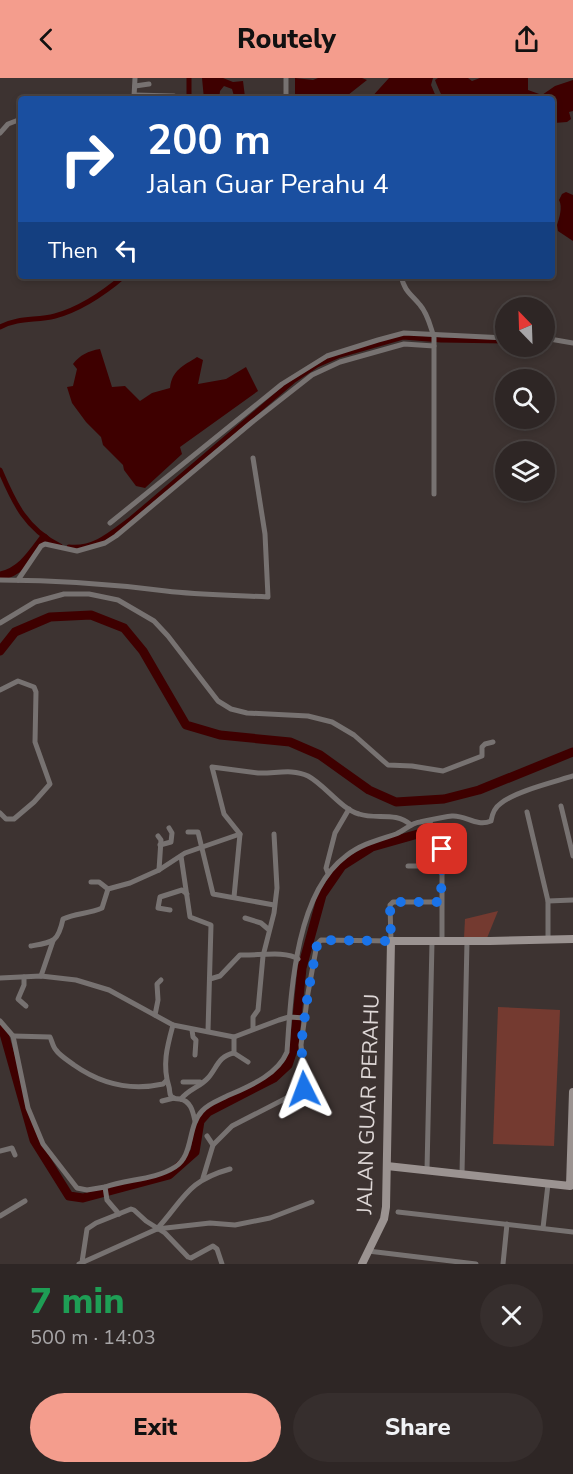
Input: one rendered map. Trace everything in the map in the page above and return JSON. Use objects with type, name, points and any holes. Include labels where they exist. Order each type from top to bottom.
[{"type":"street","points":[[134,96],[135,78]]},
{"type":"street","points":[[286,78],[286,96]]},
{"type":"street","points":[[135,86],[149,84]]},
{"type":"street","points":[[0,133],[8,124],[18,120]]},
{"type":"street","points":[[401,279],[404,289],[420,305],[428,318],[433,336],[434,494]]},
{"type":"street","points":[[110,524],[282,384],[327,356],[404,333],[495,338]]},
{"type":"street","points":[[555,340],[573,343]]},
{"type":"street","points":[[18,580],[41,546],[45,544],[76,552],[105,543],[116,536],[250,423],[318,371],[340,362],[404,344],[434,345]]},
{"type":"street","points":[[0,580],[82,582],[139,586],[167,591],[268,597],[265,534],[253,458]]},
{"type":"street","points":[[0,623],[35,602],[64,594],[89,594],[118,600],[154,621],[218,701],[231,709],[247,713],[308,716],[333,722],[354,735],[388,765],[443,771],[482,756],[482,747],[493,742]]},
{"type":"street","points":[[0,690],[18,681],[34,687],[36,692],[35,742],[50,784],[14,819],[6,819],[0,813]]},
{"type":"street","points":[[234,897],[240,834],[224,814],[212,767],[259,773],[297,772],[308,776],[356,814],[404,818],[411,825]]},
{"type":"street","points":[[0,1021],[13,1036],[28,1108],[43,1144],[76,1188],[87,1190],[105,1188],[163,1173],[178,1165],[185,1158],[195,1121],[208,1105],[255,1083],[277,1067],[286,1052],[305,919],[328,873],[336,864],[360,846],[372,840],[396,834],[411,825],[453,816],[478,824],[488,823],[501,802],[573,776]]},
{"type":"street","points":[[561,806],[573,855]]},
{"type":"street","points":[[328,873],[326,868],[335,832],[349,808]]},
{"type":"street","points":[[527,812],[548,902],[548,940]]},
{"type":"street","points":[[429,821],[438,836],[442,849],[442,942]]},
{"type":"street","points":[[160,845],[171,842],[172,833],[169,828]]},
{"type":"street","points":[[188,832],[198,832],[213,894],[274,905]]},
{"type":"street","points":[[108,889],[130,883],[159,870],[201,846],[240,834]]},
{"type":"street","points":[[253,1028],[253,1017],[258,1010],[263,956],[277,888],[274,834]]},
{"type":"street","points":[[158,836],[159,870]]},
{"type":"street","points":[[181,856],[190,917],[211,926],[208,1031]]},
{"type":"street","points":[[408,866],[442,866]]},
{"type":"street","points":[[91,882],[99,882],[108,889]]},
{"type":"street","points":[[41,976],[53,940],[62,930],[63,919],[71,915],[85,915],[102,908],[108,889]]},
{"type":"street","points":[[170,910],[158,908],[160,897],[182,890],[187,894]]},
{"type":"street","points":[[548,902],[573,900]]},
{"type":"street","points":[[391,941],[390,905],[393,902],[441,902]]},
{"type":"street","points":[[245,918],[261,923],[268,929]]},
{"type":"street","points":[[203,1178],[213,1145],[232,1126],[307,1090],[301,1045],[314,955],[321,940],[467,942],[573,939]]},
{"type":"street","points":[[31,946],[53,940]]},
{"type":"street","name":"JALAN GUAR PERAHU","points":[[362,1264],[384,1219],[391,941]]},
{"type":"street","points":[[427,1170],[432,942]]},
{"type":"street","points":[[462,1174],[467,942]]},
{"type":"street","points":[[210,979],[220,976],[240,955],[263,956],[287,953],[298,959]]},
{"type":"street","points":[[24,976],[24,985],[18,999],[26,1006]]},
{"type":"street","points":[[0,978],[41,976],[76,980],[109,990],[173,1025],[234,1037],[253,1028],[290,1017],[304,1018]]},
{"type":"street","points":[[155,1015],[158,1000],[157,984],[161,980]]},
{"type":"street","points":[[173,1025],[164,1061],[166,1081],[170,1095],[174,1098]]},
{"type":"street","points":[[192,1030],[196,1040],[195,1055]]},
{"type":"street","points":[[13,1036],[50,1037],[56,1050],[68,1060],[91,1076],[115,1085],[147,1088],[166,1081]]},
{"type":"street","points":[[234,1037],[234,1053]]},
{"type":"street","points":[[182,1099],[186,1092],[207,1079],[216,1064],[229,1054],[234,1053],[248,1062]]},
{"type":"street","points":[[183,1082],[198,1083],[207,1079]]},
{"type":"street","points":[[387,1166],[572,1186],[573,1092]]},
{"type":"street","points":[[162,1101],[182,1099],[193,1111],[195,1121]]},
{"type":"street","points":[[207,1136],[213,1145]]},
{"type":"street","points":[[0,1151],[12,1148],[15,1155]]},
{"type":"street","points":[[157,1229],[192,1186],[203,1178],[230,1168]]},
{"type":"street","points":[[543,1228],[548,1184]]},
{"type":"street","points":[[105,1188],[107,1200],[119,1214]]},
{"type":"street","points":[[0,1216],[25,1202]]},
{"type":"street","points":[[81,1263],[157,1229],[210,1223],[234,1225],[270,1218],[312,1202]]},
{"type":"street","points":[[81,1263],[87,1229],[96,1223],[134,1210],[165,1233],[188,1257],[191,1258],[213,1246],[217,1249],[222,1264]]},
{"type":"street","points":[[398,1212],[573,1232]]},
{"type":"street","points":[[503,1264],[507,1224]]},
{"type":"street","points":[[368,1251],[476,1264]]},
{"type":"shaded area","points":[[202,78],[243,81],[245,96],[234,96],[232,89],[224,86],[219,96],[204,96]]},
{"type":"shaded area","points":[[295,78],[313,80],[362,78],[367,80],[347,96],[295,96]]},
{"type":"shaded area","points":[[389,78],[433,78],[431,85],[436,96],[373,96]]},
{"type":"shaded area","points":[[438,78],[468,78],[472,81],[480,78],[528,78],[528,90],[542,95],[555,86],[573,80],[573,111],[569,112],[571,119],[567,122],[555,123],[555,96],[442,96],[435,80]]},
{"type":"shaded area","points":[[566,192],[573,195],[573,241],[558,231],[557,225],[561,209],[559,200]]},
{"type":"shaded area","points":[[100,349],[112,387],[125,386],[140,401],[152,393],[170,388],[176,373],[197,357],[203,360],[198,384],[226,379],[246,367],[258,391],[180,447],[182,454],[145,488],[136,486],[123,465],[103,445],[101,437],[72,403],[67,387],[73,386],[77,369],[73,364],[85,354]]},
{"type":"shaded area","points":[[498,911],[487,938],[464,938],[465,919]]},
{"type":"shaded area","points":[[498,1007],[560,1010],[554,1146],[493,1144]]},
{"type":"waterway","points":[[189,78],[189,96]]},
{"type":"waterway","points":[[0,327],[21,320],[55,316],[74,309],[120,279]]},
{"type":"waterway","points":[[69,547],[87,546],[117,530],[293,381],[317,365],[340,355],[403,337],[495,341]]},
{"type":"waterway","points":[[0,470],[22,514],[38,532],[60,546]]},
{"type":"waterway","points":[[0,576],[20,566],[44,538]]},
{"type":"waterway","points":[[0,651],[15,632],[50,617],[91,615],[124,628],[143,651],[186,725],[220,735],[290,742],[320,755],[369,790],[396,802],[444,799],[479,790],[573,752]]},
{"type":"waterway","points":[[0,1028],[3,1030],[34,1140],[69,1196],[83,1198],[169,1175],[195,1152],[200,1121],[208,1112],[274,1078],[288,1065],[294,1047],[302,968],[322,895],[342,866],[372,847],[425,832]]},
{"type":"route","points":[[304,1089],[301,1045],[317,945],[321,940],[391,941],[390,905],[393,902],[441,902],[442,849]]}]
